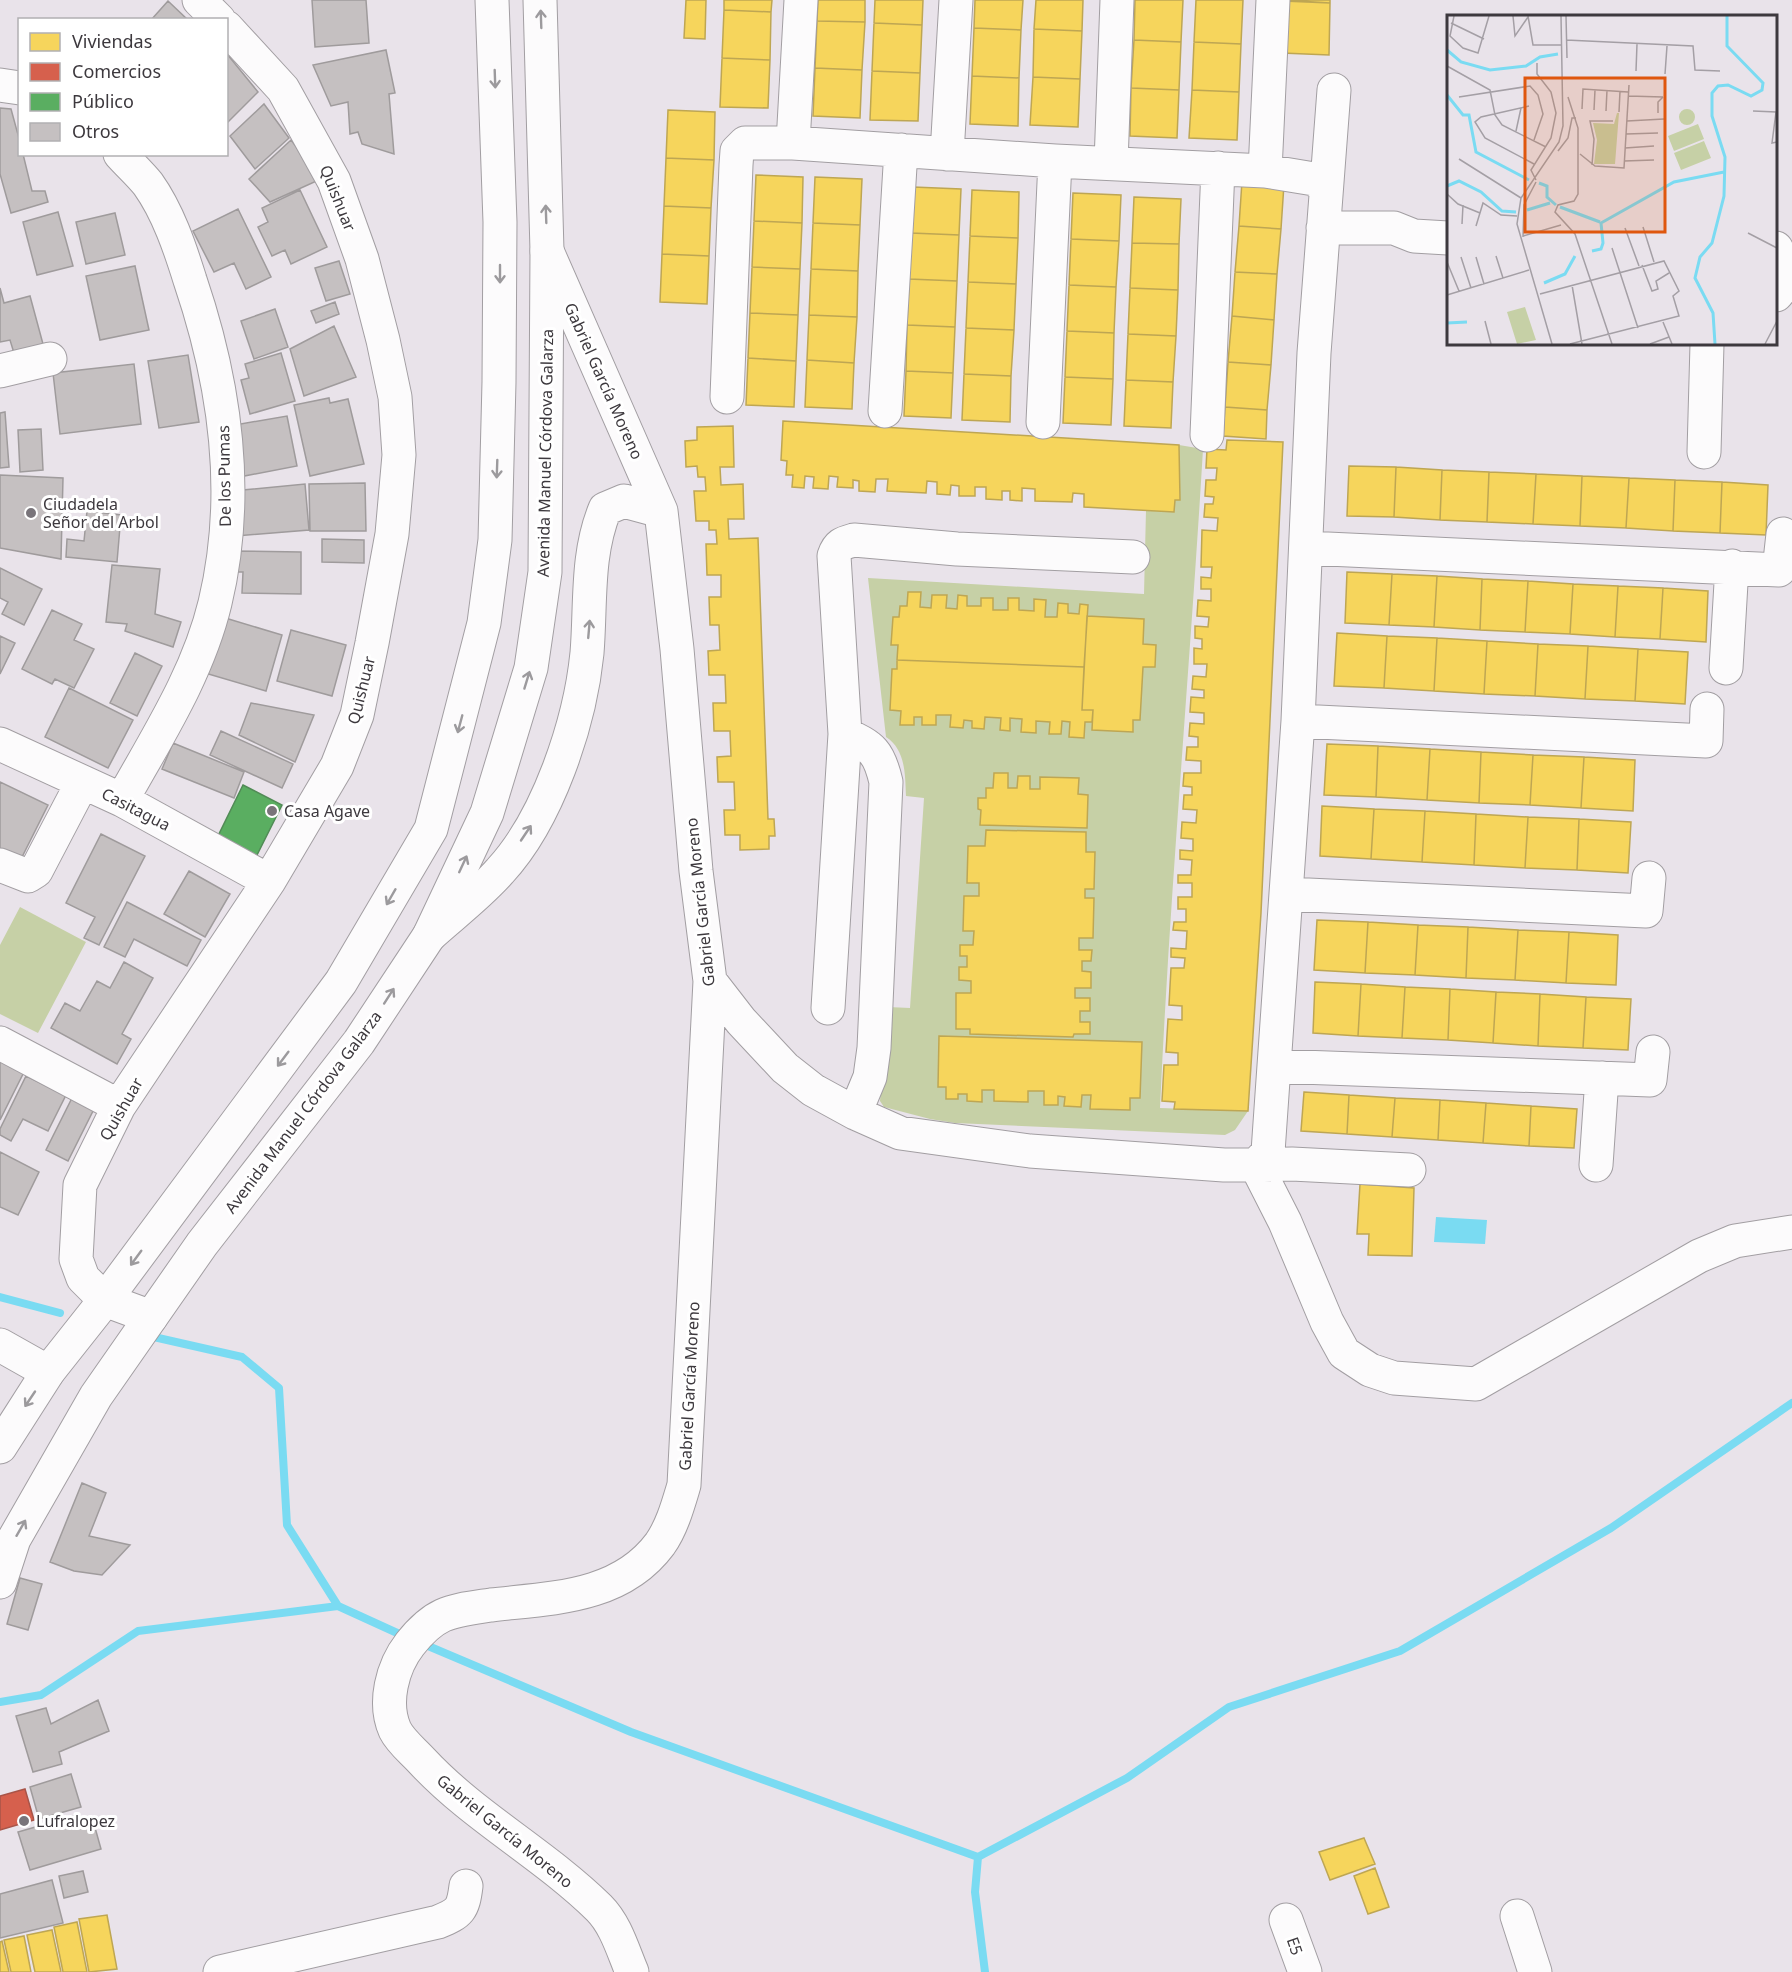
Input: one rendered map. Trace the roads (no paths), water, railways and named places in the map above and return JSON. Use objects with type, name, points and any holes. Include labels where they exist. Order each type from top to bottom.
[{"type":"street","points":[[199,0],[217,18]]},
{"type":"street","points":[[0,1447],[48,1372],[105,1300],[341,982],[431,829],[484,623],[495,540],[500,222],[492,0]]},
{"type":"street","name":"Avenida Manuel Córdova Galarza","points":[[0,1582],[20,1529],[96,1396],[202,1244],[359,1042],[429,936],[487,813],[531,668],[545,572],[547,251],[540,0]]},
{"type":"street","points":[[793,142],[801,0]]},
{"type":"street","points":[[947,154],[956,0]]},
{"type":"street","points":[[1111,163],[1117,0]]},
{"type":"street","points":[[1265,171],[1273,0]]},
{"type":"street","name":"Quishuar","points":[[151,1317],[105,1300],[83,1278],[76,1259],[80,1185],[119,1106],[269,881],[337,766],[357,715],[392,534],[399,455],[395,397],[383,340],[362,259],[334,181],[283,89],[228,29]]},
{"type":"street","points":[[0,85],[18,88]]},
{"type":"street","points":[[1256,1165],[1268,1152],[1287,894],[1298,721],[1314,353],[1334,90]]},
{"type":"street","points":[[727,397],[737,151],[745,143],[793,142],[1055,161],[1265,171],[1314,179],[1325,187]]},
{"type":"street","points":[[885,411],[901,150]]},
{"type":"street","name":"De los Pumas","points":[[122,156],[148,184],[168,222],[184,260],[207,328],[221,390],[227,463],[225,534],[215,603],[188,681],[122,800]]},
{"type":"street","points":[[1043,422],[1055,161]]},
{"type":"street","points":[[1207,435],[1218,168]]},
{"type":"street","points":[[1394,228],[1412,216],[1447,218]]},
{"type":"street","points":[[1323,228],[1394,228],[1414,237],[1447,238]]},
{"type":"street","name":"Gabriel García Moreno","points":[[547,251],[661,511],[677,649],[696,871],[710,981],[684,1485],[669,1528],[660,1544],[626,1577],[579,1594],[448,1612],[423,1627],[405,1650],[397,1665],[390,1698],[395,1730],[402,1740],[439,1779],[576,1887],[601,1910],[612,1924],[632,1972]]},
{"type":"street","points":[[1777,251],[1784,282],[1777,293]]},
{"type":"street","points":[[1704,452],[1707,345]]},
{"type":"street","points":[[0,372],[50,359]]},
{"type":"street","points":[[429,936],[501,871],[532,825],[556,773],[583,691],[590,614],[591,561],[596,531],[605,509],[624,501],[661,511]]},
{"type":"street","points":[[1306,548],[1779,570],[1783,534]]},
{"type":"street","points":[[828,1008],[845,734],[834,556],[840,544],[854,540],[957,549],[1133,557]]},
{"type":"street","points":[[1726,668],[1732,567]]},
{"type":"street","points":[[1298,721],[1706,741],[1707,709]]},
{"type":"street","points":[[845,734],[868,744],[881,759],[886,782],[874,1048],[870,1077],[855,1113]]},
{"type":"street","name":"Casitagua","points":[[0,744],[122,800],[269,881]]},
{"type":"street","points":[[0,865],[28,876],[36,871],[82,783]]},
{"type":"street","points":[[1287,894],[1646,911],[1649,878]]},
{"type":"street","points":[[710,981],[741,1021],[785,1068],[813,1090],[855,1113],[900,1132],[1030,1151],[1256,1165],[1292,1164],[1409,1170]]},
{"type":"street","points":[[0,1043],[119,1106]]},
{"type":"street","points":[[1274,1066],[1650,1080],[1653,1052]]},
{"type":"street","points":[[1596,1165],[1602,1078]]},
{"type":"street","points":[[1256,1165],[1285,1222],[1327,1322],[1344,1353],[1370,1371],[1394,1378],[1476,1384],[1699,1256],[1735,1240],[1792,1232]]},
{"type":"street","points":[[166,1215],[167,1224],[177,1238],[184,1242],[202,1244]]},
{"type":"street","points":[[0,1345],[48,1372]]},
{"type":"street","points":[[220,1972],[438,1922],[457,1915],[465,1901],[466,1886]]},
{"type":"street","points":[[1517,1916],[1535,1972]]},
{"type":"street","name":"E5","points":[[1286,1920],[1305,1972]]},
{"type":"water","points":[[1436,1217],[1487,1220],[1485,1244],[1434,1242]]},
{"type":"waterway","points":[[0,1297],[60,1313]]},
{"type":"waterway","points":[[145,1335],[242,1357],[279,1388],[287,1525],[338,1606],[406,1637]]},
{"type":"waterway","points":[[985,1972],[975,1892],[978,1857],[1127,1778],[1229,1707],[1400,1651],[1611,1528],[1792,1403]]},
{"type":"waterway","points":[[0,1702],[41,1695],[138,1631],[338,1606]]},
{"type":"waterway","points":[[421,1643],[631,1732],[978,1857]]},
{"type":"place","name":"Ciudadela Señor del Arbol","points":[[31,513]]},
{"type":"place","name":"Casa Agave","points":[[272,811]]},
{"type":"place","name":"Lufralopez","points":[[24,1821]]}]
